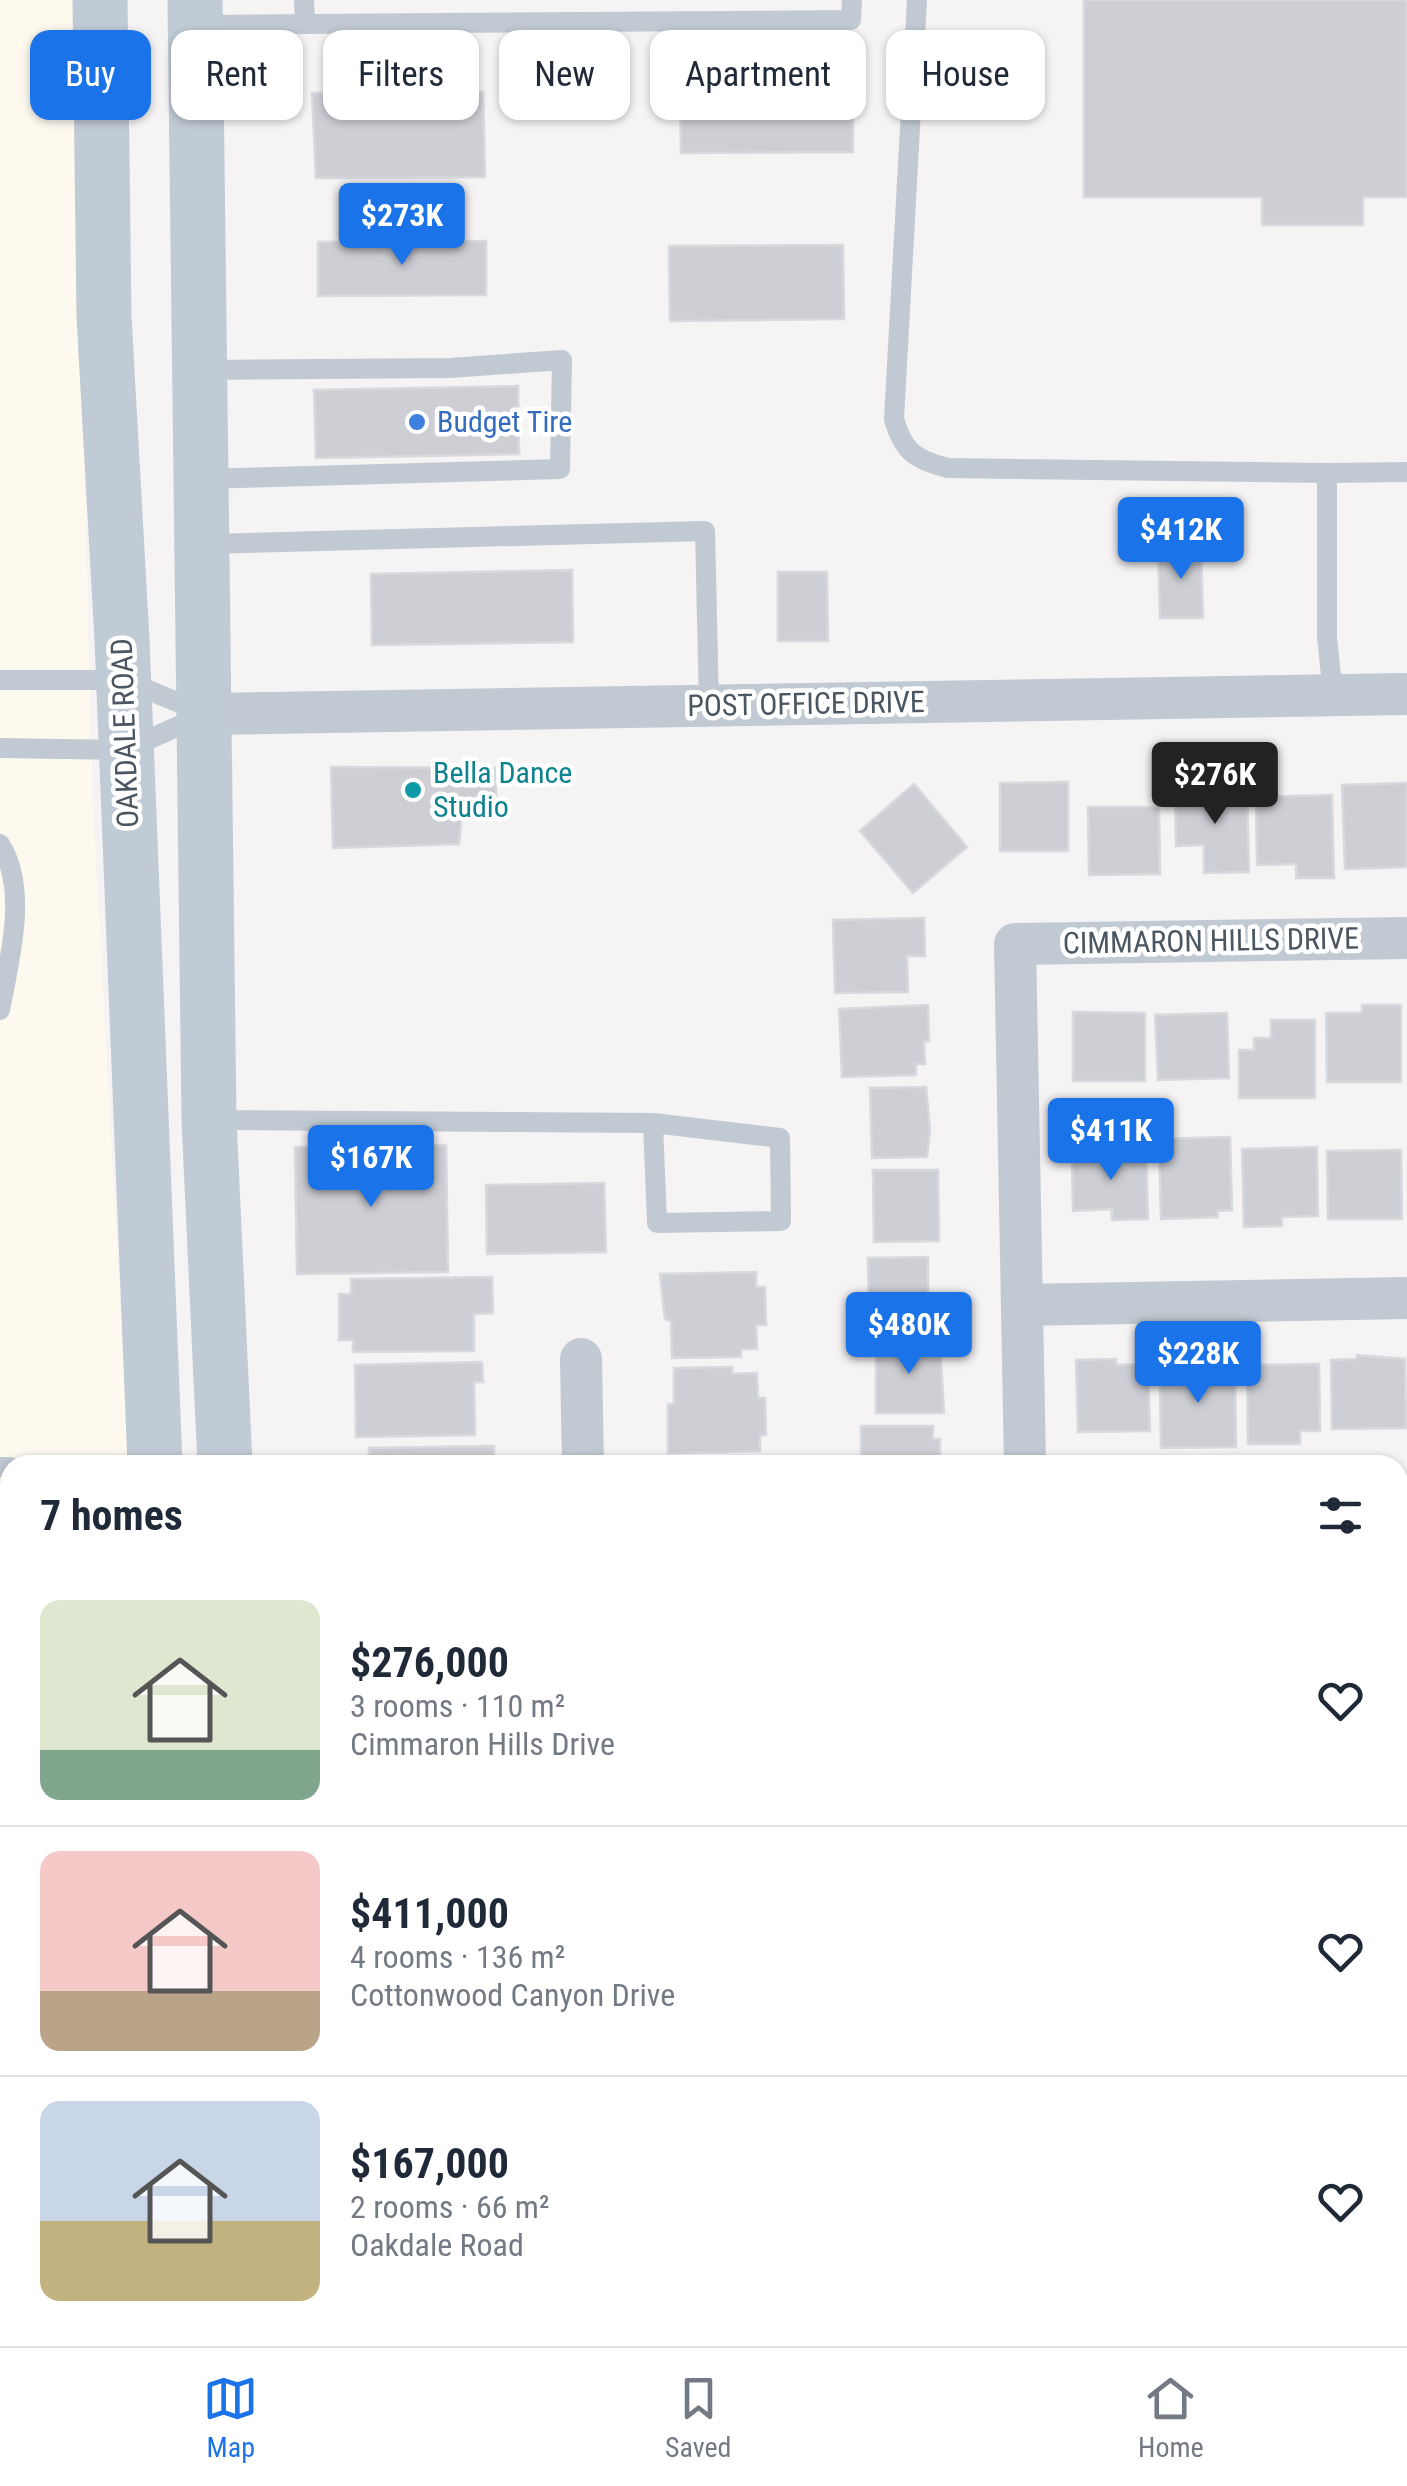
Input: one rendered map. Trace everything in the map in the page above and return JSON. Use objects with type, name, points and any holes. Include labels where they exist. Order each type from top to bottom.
[{"type":"main road","name":"OAKDALE ROAD","points":[[100,0],[104,317],[124,680],[155,1455]]},
{"type":"main road","points":[[195,13],[209,1120],[225,1455]]},
{"type":"street","name":"POST OFFICE DRIVE","points":[[205,714],[1407,694]]},
{"type":"street","name":"CIMMARON HILLS DRIVE","points":[[1022,1305],[1015,944],[1407,938]]},
{"type":"street","points":[[1024,1455],[1022,1305],[1407,1298]]},
{"type":"street","points":[[581,1358],[583,1455]]},
{"type":"lane","points":[[304,0],[304,24]]},
{"type":"lane","points":[[195,13],[304,24],[851,20],[852,0]]},
{"type":"lane","points":[[916,0],[894,419],[902,445],[920,462],[948,468],[1407,472]]},
{"type":"lane","points":[[201,370],[450,368],[562,360],[560,470],[202,479]]},
{"type":"lane","points":[[1327,472],[1327,637],[1333,695]]},
{"type":"lane","points":[[203,544],[706,532],[709,706]]},
{"type":"lane","points":[[0,680],[124,680],[205,714]]},
{"type":"lane","points":[[0,748],[125,750],[205,714]]},
{"type":"lane","points":[[0,844],[12,876],[14,913],[0,1010]]},
{"type":"lane","points":[[209,1120],[653,1122],[780,1138],[781,1221],[657,1223],[653,1122]]},
{"type":"shaded area","points":[[0,0],[74,0],[75,30],[30,30],[30,120],[77,120],[92,789],[128,1455],[0,1455]]},
{"type":"building","points":[[1084,0],[1407,0],[1407,197],[1363,197],[1363,225],[1262,225],[1262,197],[1084,197]]},
{"type":"building","points":[[479,92],[483,92],[485,177],[316,178],[312,93],[323,93],[323,120],[479,120]]},
{"type":"building","points":[[681,120],[853,120],[853,152],[681,153]]},
{"type":"building","points":[[486,241],[486,295],[318,296],[318,242]]},
{"type":"building","points":[[843,245],[844,319],[670,321],[669,246]]},
{"type":"building","name":"Budget Tire","points":[[518,386],[519,454],[316,458],[314,390]]},
{"type":"building","points":[[1201,546],[1203,618],[1160,618],[1158,547]]},
{"type":"building","points":[[572,570],[573,642],[372,645],[371,574]]},
{"type":"building","points":[[778,572],[827,572],[828,641],[778,641]]},
{"type":"building","name":"Bella Dance Studio","points":[[331,767],[495,768],[497,813],[462,813],[459,844],[333,848]]},
{"type":"building","points":[[1068,782],[1068,851],[1000,851],[1000,783]]},
{"type":"building","points":[[1407,783],[1407,867],[1345,869],[1342,785]]},
{"type":"building","points":[[914,784],[967,847],[913,893],[860,831]]},
{"type":"building","points":[[1247,789],[1249,872],[1204,873],[1204,845],[1176,846],[1175,790]]},
{"type":"building","points":[[1332,795],[1334,878],[1296,878],[1296,864],[1257,865],[1256,797]]},
{"type":"building","points":[[1088,807],[1159,807],[1160,874],[1089,875]]},
{"type":"building","points":[[924,918],[925,956],[907,956],[908,992],[835,993],[833,920]]},
{"type":"building","points":[[928,1005],[929,1041],[924,1041],[925,1064],[916,1064],[916,1075],[842,1077],[839,1009]]},
{"type":"building","points":[[1362,1005],[1401,1005],[1401,1082],[1327,1082],[1326,1013],[1362,1013]]},
{"type":"building","points":[[1073,1012],[1145,1013],[1145,1081],[1073,1081]]},
{"type":"building","points":[[1227,1013],[1229,1078],[1158,1080],[1155,1015]]},
{"type":"building","points":[[1271,1020],[1315,1020],[1315,1098],[1239,1098],[1239,1050],[1254,1050],[1254,1038],[1271,1038]]},
{"type":"building","points":[[926,1087],[930,1130],[927,1157],[872,1158],[870,1088]]},
{"type":"building","points":[[1230,1137],[1232,1210],[1217,1211],[1218,1217],[1161,1219],[1159,1139]]},
{"type":"building","points":[[446,1145],[448,1272],[297,1274],[295,1147]]},
{"type":"building","points":[[1317,1147],[1318,1216],[1282,1217],[1282,1226],[1244,1227],[1242,1149]]},
{"type":"building","points":[[1146,1149],[1148,1219],[1112,1220],[1112,1209],[1073,1211],[1072,1151]]},
{"type":"building","points":[[1401,1150],[1402,1219],[1328,1219],[1327,1151]]},
{"type":"building","points":[[873,1170],[938,1170],[939,1241],[874,1242]]},
{"type":"building","points":[[604,1183],[606,1252],[487,1254],[486,1185]]},
{"type":"building","points":[[928,1257],[928,1329],[869,1329],[868,1258]]},
{"type":"building","points":[[756,1272],[756,1287],[765,1287],[766,1325],[756,1325],[757,1349],[741,1349],[741,1357],[672,1358],[671,1321],[665,1319],[660,1274]]},
{"type":"building","points":[[492,1277],[493,1313],[474,1314],[474,1351],[353,1352],[353,1340],[339,1340],[339,1294],[351,1294],[351,1279]]},
{"type":"building","points":[[876,1341],[940,1341],[944,1413],[876,1413]]},
{"type":"building","points":[[1357,1355],[1405,1359],[1406,1428],[1332,1429],[1331,1360],[1357,1359]]},
{"type":"building","points":[[1116,1359],[1116,1365],[1148,1364],[1150,1431],[1078,1432],[1076,1360]]},
{"type":"building","points":[[482,1362],[483,1382],[474,1382],[475,1435],[356,1437],[355,1365]]},
{"type":"building","points":[[1235,1364],[1236,1447],[1161,1448],[1160,1374],[1164,1374],[1164,1365]]},
{"type":"building","points":[[1319,1364],[1320,1431],[1300,1431],[1300,1444],[1248,1444],[1247,1365]]},
{"type":"building","points":[[732,1367],[732,1374],[757,1373],[758,1398],[765,1398],[766,1435],[760,1436],[760,1451],[668,1453],[668,1404],[674,1404],[674,1368]]},
{"type":"building","points":[[861,1426],[933,1426],[933,1439],[940,1439],[940,1455],[861,1455]]},
{"type":"building","points":[[494,1446],[494,1455],[369,1455],[369,1448]]},
{"type":"place","name":"Budget Tire","points":[[417,422]]},
{"type":"place","name":"Bella Dance Studio","points":[[413,790]]}]
